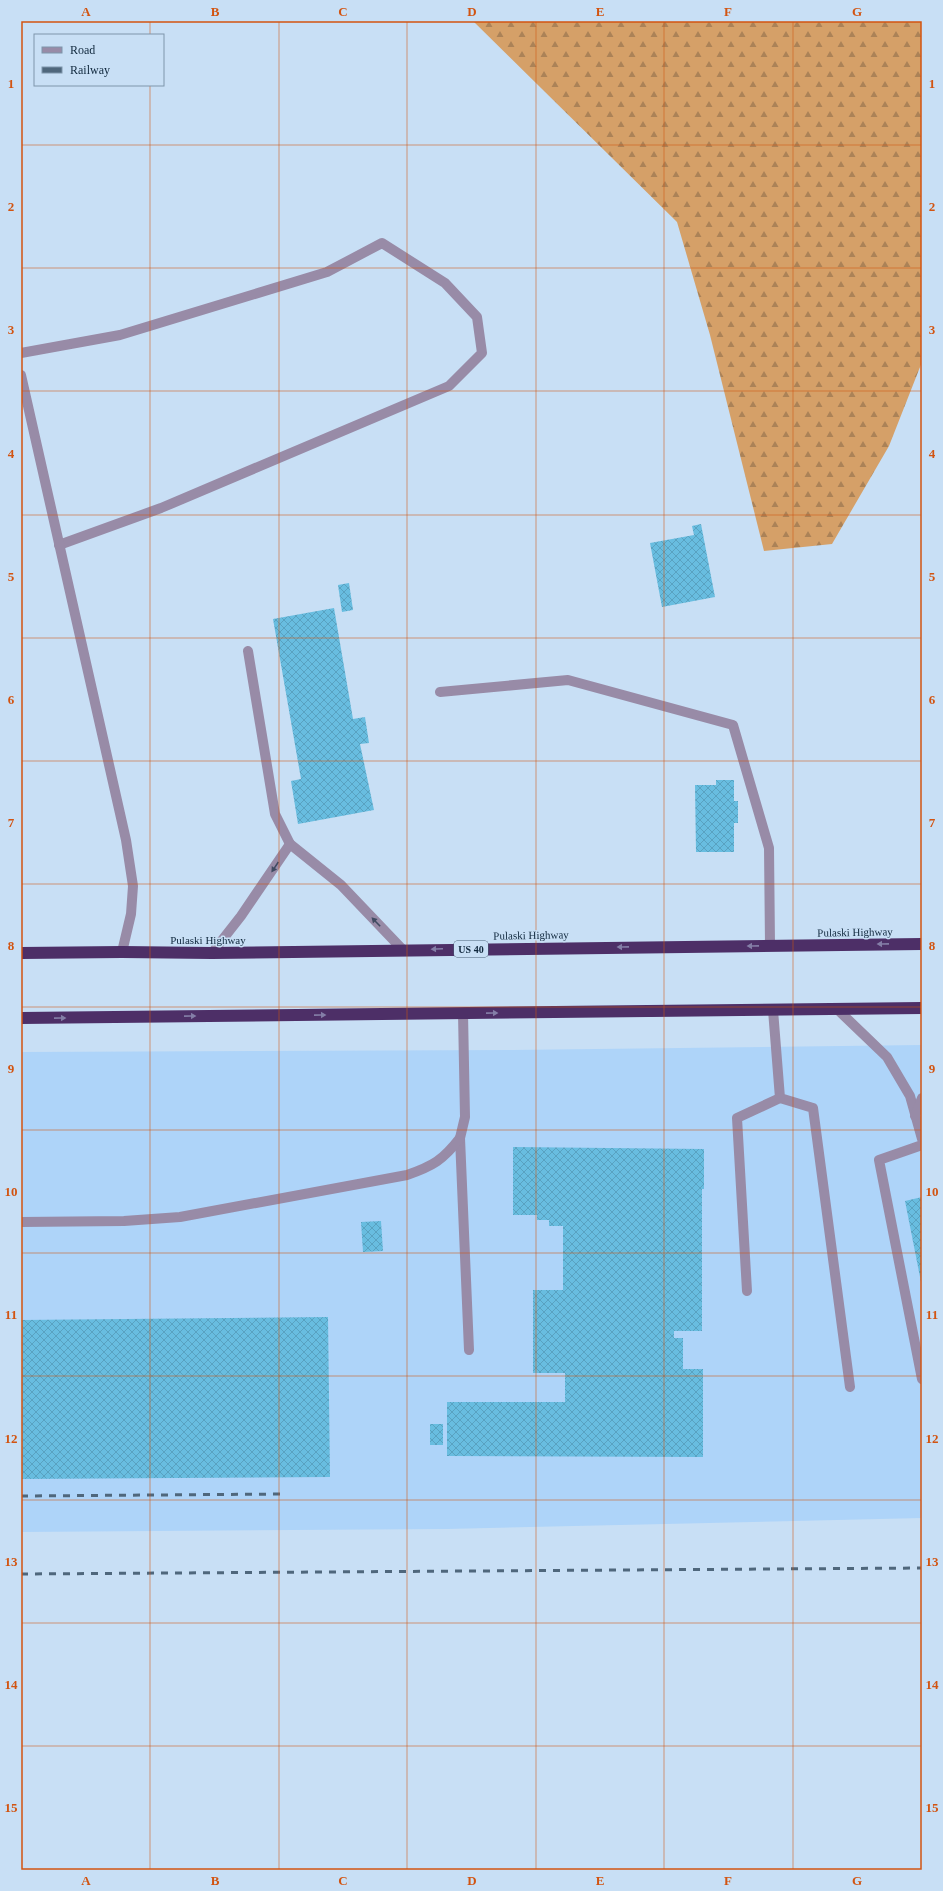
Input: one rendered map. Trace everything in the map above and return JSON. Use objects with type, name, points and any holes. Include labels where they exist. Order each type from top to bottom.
[{"type":"highway","name":"Pulaski Highway","points":[[21,953],[212,953],[922,944]]},
{"type":"highway","points":[[21,1018],[922,1008]]},
{"type":"lane","points":[[21,353],[128,332],[327,272],[382,243],[444,283],[477,317],[482,353],[449,386],[161,508],[59,545]]},
{"type":"lane","points":[[21,375],[126,840],[133,886],[131,914],[122,952]]},
{"type":"lane","points":[[248,651],[275,814],[290,844],[341,885],[403,950]]},
{"type":"lane","points":[[440,692],[568,680],[733,725],[769,848],[770,946]]},
{"type":"lane","points":[[212,953],[241,916],[290,844]]},
{"type":"lane","points":[[837,1009],[887,1057],[910,1096],[922,1139]]},
{"type":"lane","points":[[773,1010],[780,1098]]},
{"type":"lane","points":[[463,1013],[465,1117],[460,1138],[469,1350]]},
{"type":"lane","points":[[747,1292],[737,1118],[780,1098],[813,1108],[850,1387]]},
{"type":"lane","points":[[915,1116],[922,1098]]},
{"type":"lane","points":[[21,1222],[124,1221],[180,1217],[407,1175],[428,1168],[442,1159],[448,1154],[460,1138]]},
{"type":"lane","points":[[922,1145],[879,1160],[922,1379]]},
{"type":"shaded area","points":[[922,1045],[922,1518],[447,1529],[21,1532],[21,1052],[512,1050]]},
{"type":"green space","points":[[473,21],[922,21],[922,362],[889,446],[832,544],[764,551],[710,335],[677,222]]},
{"type":"building","points":[[701,524],[715,597],[662,607],[650,543],[694,535],[692,526]]},
{"type":"building","points":[[349,583],[353,610],[342,612],[338,585]]},
{"type":"building","points":[[334,608],[353,719],[365,717],[369,743],[360,744],[374,810],[298,824],[291,781],[301,779],[273,619]]},
{"type":"building","points":[[716,780],[734,780],[734,801],[738,801],[738,823],[734,823],[734,852],[696,852],[695,785],[716,785]]},
{"type":"building","points":[[513,1147],[704,1149],[704,1189],[702,1189],[702,1331],[674,1331],[674,1338],[683,1338],[683,1369],[703,1369],[703,1457],[447,1456],[447,1402],[565,1402],[565,1373],[533,1373],[533,1290],[563,1290],[563,1226],[549,1226],[549,1220],[537,1220],[537,1215],[513,1215]]},
{"type":"building","points":[[922,1197],[922,1282],[921,1282],[905,1201]]},
{"type":"building","points":[[381,1221],[383,1251],[363,1252],[361,1222]]},
{"type":"building","points":[[328,1317],[330,1477],[21,1479],[21,1320]]},
{"type":"building","points":[[430,1424],[443,1424],[443,1445],[430,1445]]},
{"type":"railway","points":[[21,1496],[285,1494]]},
{"type":"railway","points":[[21,1574],[922,1568]]}]
